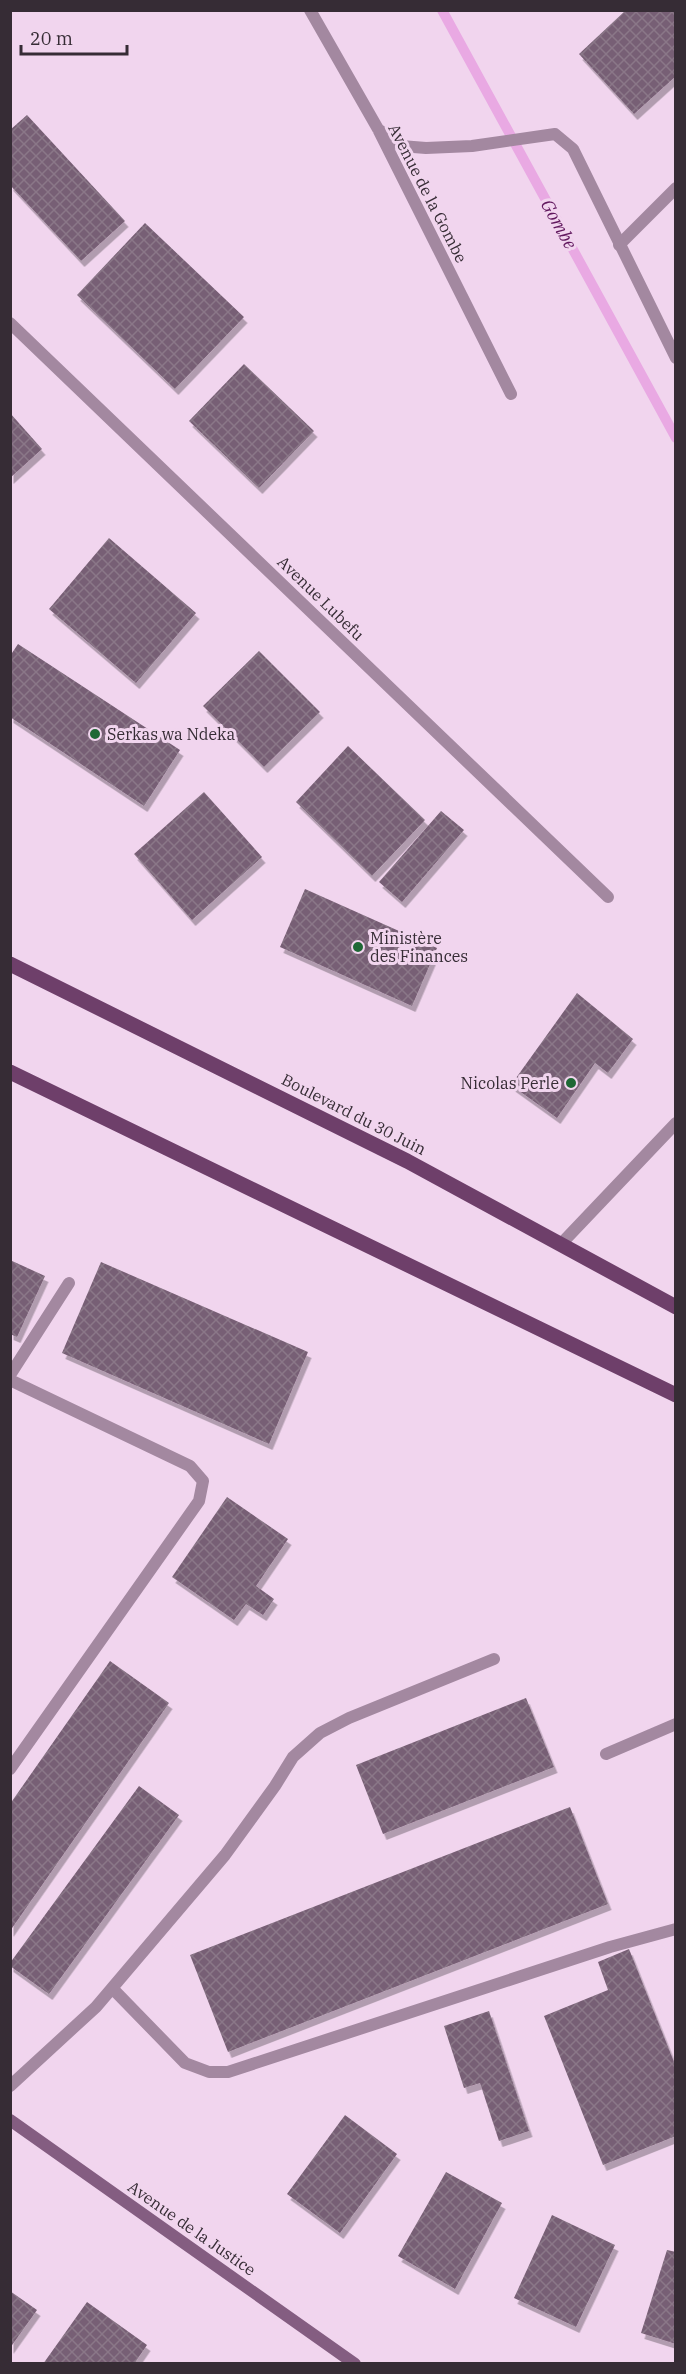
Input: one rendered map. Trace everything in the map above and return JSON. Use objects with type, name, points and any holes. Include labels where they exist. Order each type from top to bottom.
[{"type":"main road","name":"Boulevard du 30 Juin","points":[[10,964],[407,1161],[675,1307]]},
{"type":"main road","points":[[10,1072],[675,1395]]},
{"type":"main road","name":"Avenue de la Justice","points":[[10,2120],[355,2364]]},
{"type":"street","name":"Avenue de la Gombe","points":[[310,10],[378,129],[511,394]]},
{"type":"street","points":[[378,129],[401,146],[426,148],[472,146],[555,134],[573,149],[675,358]]},
{"type":"street","points":[[619,245],[675,188]]},
{"type":"street","name":"Avenue Lubefu","points":[[10,324],[608,897]]},
{"type":"street","points":[[561,1244],[675,1123]]},
{"type":"street","points":[[10,1375],[69,1283]]},
{"type":"street","points":[[10,1380],[190,1466],[203,1481],[199,1501],[10,1769]]},
{"type":"street","points":[[10,2086],[96,2007],[225,1855],[293,1757],[320,1733],[349,1718],[494,1659]]},
{"type":"street","points":[[606,1754],[675,1724]]},
{"type":"street","points":[[112,1988],[185,2062],[209,2072],[228,2072],[610,1947],[675,1929]]},
{"type":"building","points":[[626,10],[676,10],[676,76],[634,114],[579,54]]},
{"type":"building","points":[[27,115],[125,221],[81,261],[10,185],[10,130]]},
{"type":"building","points":[[145,223],[244,317],[175,389],[77,295]]},
{"type":"building","points":[[244,364],[314,431],[259,488],[189,421]]},
{"type":"building","points":[[10,413],[42,449],[10,478]]},
{"type":"building","points":[[109,538],[196,613],[136,683],[49,609]]},
{"type":"building","name":"Serkas wa Ndeka","points":[[18,644],[180,750],[144,806],[10,717],[10,656]]},
{"type":"building","points":[[259,651],[320,712],[264,767],[203,706]]},
{"type":"building","points":[[348,746],[425,820],[372,876],[296,802]]},
{"type":"building","points":[[204,792],[262,857],[192,920],[134,854]]},
{"type":"building","points":[[441,811],[464,830],[402,902],[379,882]]},
{"type":"building","name":"Ministère des Finances","points":[[305,889],[437,948],[412,1006],[280,947]]},
{"type":"building","points":[[577,993],[633,1039],[608,1073],[595,1063],[557,1118],[511,1085]]},
{"type":"building","points":[[10,1260],[45,1276],[17,1337],[10,1334]]},
{"type":"building","points":[[101,1262],[308,1352],[269,1444],[62,1353]]},
{"type":"building","points":[[227,1497],[288,1539],[256,1586],[274,1599],[263,1615],[246,1604],[234,1620],[172,1577]]},
{"type":"building","points":[[110,1661],[169,1703],[10,1931],[10,1804]]},
{"type":"building","points":[[526,1698],[554,1767],[383,1834],[356,1765]]},
{"type":"building","points":[[139,1786],[179,1815],[49,1994],[10,1966],[10,1963]]},
{"type":"building","points":[[570,1807],[608,1904],[228,2052],[190,1955]]},
{"type":"building","points":[[629,1949],[676,2067],[676,2136],[603,2165],[544,2016],[608,1990],[598,1962]]},
{"type":"building","points":[[489,2011],[529,2131],[499,2141],[480,2083],[464,2088],[444,2026]]},
{"type":"building","points":[[345,2115],[397,2154],[340,2233],[287,2194]]},
{"type":"building","points":[[446,2172],[502,2203],[455,2289],[398,2256]]},
{"type":"building","points":[[552,2215],[615,2245],[576,2327],[514,2298]]},
{"type":"building","points":[[667,2250],[676,2252],[676,2344],[641,2333]]},
{"type":"building","points":[[10,2291],[37,2310],[10,2348]]},
{"type":"building","points":[[87,2302],[147,2345],[134,2364],[43,2364]]},
{"type":"waterway","name":"Gombe","points":[[442,10],[676,438]]},
{"type":"place","name":"Serkas wa Ndeka","points":[[95,734]]},
{"type":"place","name":"Ministère des Finances","points":[[358,947]]},
{"type":"place","name":"Nicolas Perle","points":[[571,1083]]}]
